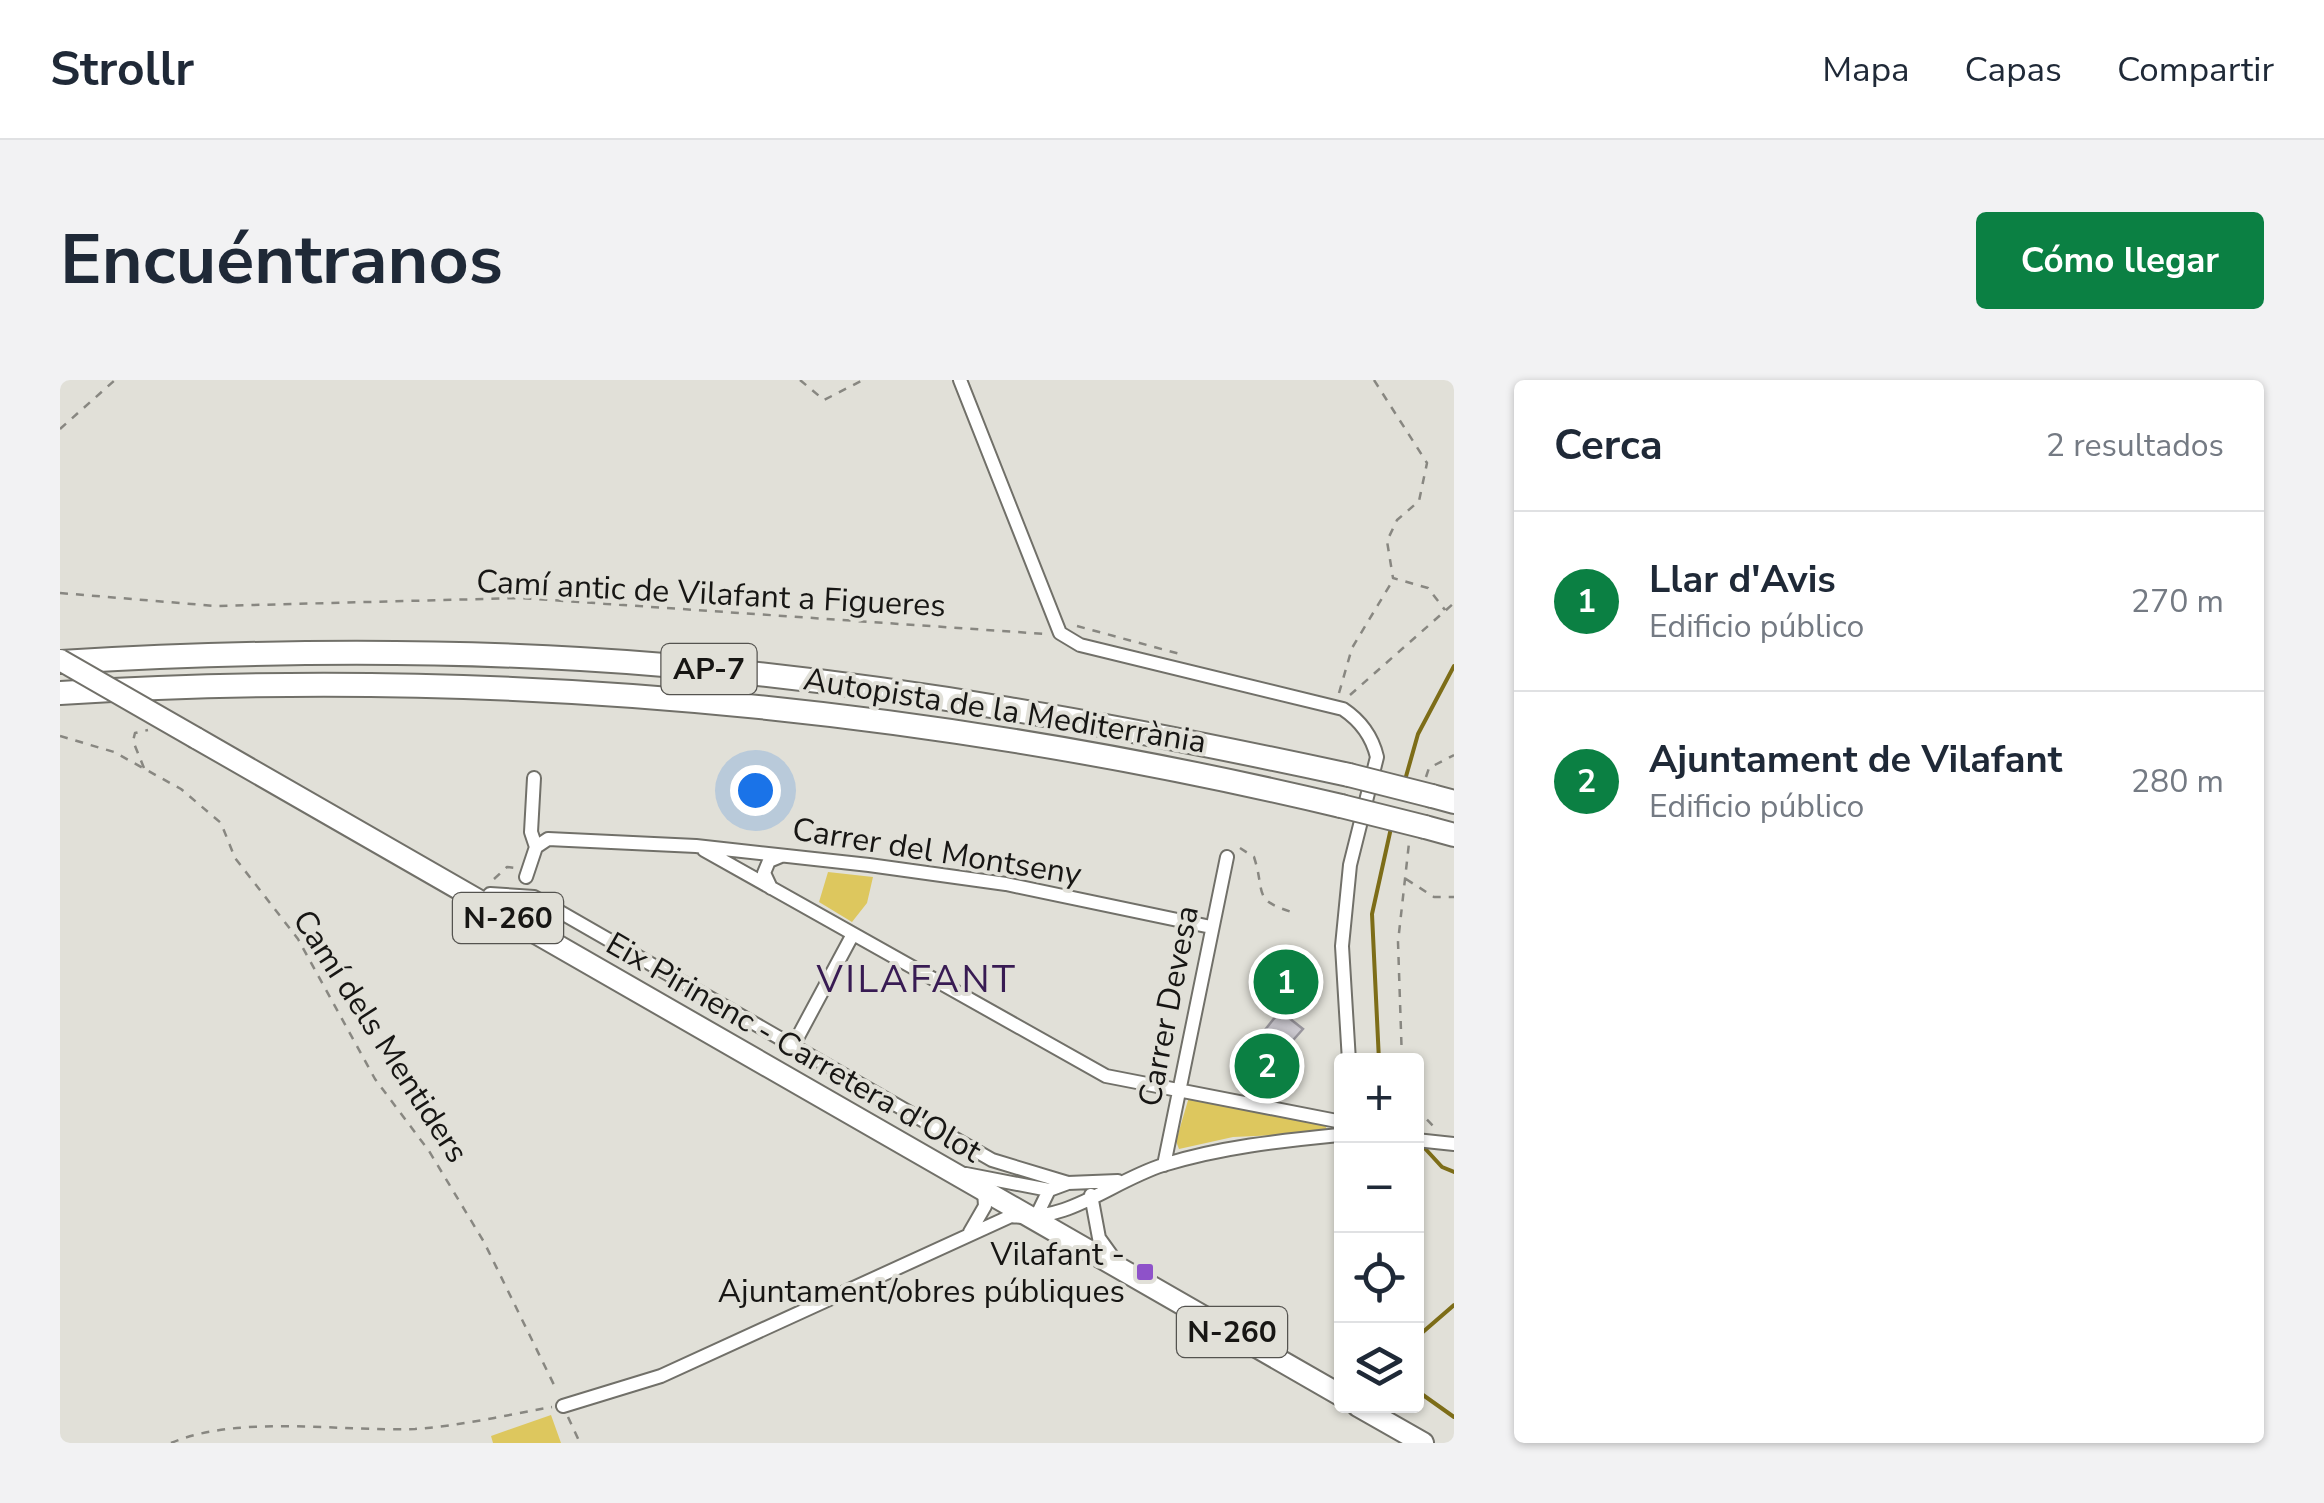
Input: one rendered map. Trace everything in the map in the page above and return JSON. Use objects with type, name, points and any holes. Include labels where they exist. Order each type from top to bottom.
[{"type":"highway","name":"Autopista de la Mediterrània","points":[[60,661],[338,652],[661,665],[1065,717],[1437,793]]},
{"type":"highway","name":"Autopista de la Mediterrània","points":[[60,694],[338,684],[511,686],[710,700],[1058,745],[1341,806],[1454,835]]},
{"type":"main road","name":"Eix Pirinenc - Carretera d'Olot","points":[[60,661],[950,1170],[988,1198],[1035,1219],[1334,1391]]},
{"type":"main road","points":[[1370,1413],[1423,1443]]},
{"type":"street","points":[[960,380],[1056,626],[1080,644],[1343,709],[1362,724],[1377,758],[1350,865],[1342,946],[1349,1053]]},
{"type":"street","points":[[505,893],[526,876],[536,847],[531,832],[534,778]]},
{"type":"street","name":"Carrer del Montseny","points":[[536,847],[548,839],[566,838],[784,856],[1006,884],[1210,928]]},
{"type":"street","points":[[696,846],[1106,1076],[1334,1126]]},
{"type":"street","points":[[770,888],[764,873],[768,860],[784,856]]},
{"type":"street","name":"Carrer Devesa","points":[[1164,1165],[1227,857]]},
{"type":"street","points":[[526,876],[534,897]]},
{"type":"street","points":[[483,904],[490,894],[534,897],[992,1160],[1068,1183],[1120,1181]]},
{"type":"street","points":[[792,1046],[854,934]]},
{"type":"street","points":[[564,1406],[662,1376],[860,1289],[970,1232],[1011,1216],[1035,1219],[1164,1165],[1334,1128]]},
{"type":"street","points":[[1424,1140],[1450,1142]]},
{"type":"street","points":[[950,1170],[1049,1190],[1068,1183]]},
{"type":"street","points":[[1084,1184],[1092,1198],[1099,1238],[1122,1269]]},
{"type":"street","points":[[970,1232],[988,1198],[1012,1185]]},
{"type":"street","points":[[1035,1219],[1049,1190]]},
{"type":"path","points":[[60,429],[115,380]]},
{"type":"path","points":[[800,380],[824,400],[863,380]]},
{"type":"path","points":[[1374,380],[1427,462],[1419,501],[1397,520],[1387,542],[1393,578],[1352,648],[1336,697],[1347,701],[1365,679],[1454,604]]},
{"type":"path","points":[[1393,578],[1428,588],[1445,610]]},
{"type":"path","name":"Camí antic de Vilafant a Figueres","points":[[60,593],[233,606],[520,598],[1038,635],[1056,626],[1184,655]]},
{"type":"path","points":[[144,769],[133,742],[135,732],[155,730]]},
{"type":"path","name":"Camí dels Mentiders","points":[[60,736],[114,752],[181,789],[221,823],[235,858],[298,940],[375,1079],[429,1151],[484,1242],[580,1443]]},
{"type":"path","points":[[1437,793],[1429,768],[1454,755]]},
{"type":"path","points":[[1402,1053],[1398,942],[1403,877],[1418,828]]},
{"type":"path","points":[[1227,857],[1236,848],[1246,849],[1258,869],[1261,897],[1269,905],[1295,912]]},
{"type":"path","points":[[1403,877],[1434,896],[1454,897]]},
{"type":"path","points":[[1424,1116],[1450,1142]]},
{"type":"path","points":[[170,1443],[189,1435],[230,1430],[418,1428],[564,1406]]},
{"type":"shaded area","points":[[828,872],[873,877],[867,903],[852,922],[819,902]]},
{"type":"shaded area","points":[[1189,1097],[1324,1124],[1327,1129],[1320,1133],[1233,1137],[1179,1149],[1176,1141]]},
{"type":"shaded area","points":[[551,1415],[561,1443],[493,1443],[491,1436]]},
{"type":"building","points":[[1276,967],[1300,971],[1296,997],[1272,992]]},
{"type":"building","points":[[1280,1011],[1303,1029],[1287,1047],[1278,1091],[1248,1085],[1257,1040]]},
{"type":"waterway","points":[[1405,780],[1418,734],[1454,666]]},
{"type":"waterway","points":[[1379,1053],[1372,914],[1391,828]]},
{"type":"waterway","points":[[1424,1147],[1442,1167],[1454,1172]]},
{"type":"waterway","points":[[1424,1331],[1454,1305]]},
{"type":"waterway","points":[[1424,1396],[1454,1417]]},
{"type":"place","name":"Llar d'Avis","points":[[1286,982]]},
{"type":"place","name":"Ajuntament de Vilafant","points":[[1267,1066]]},
{"type":"place","name":"Vilafant - Ajuntament/obres públiques","points":[[1145,1272]]},
{"type":"district","name":"VILAFANT","points":[[917,979]]}]
